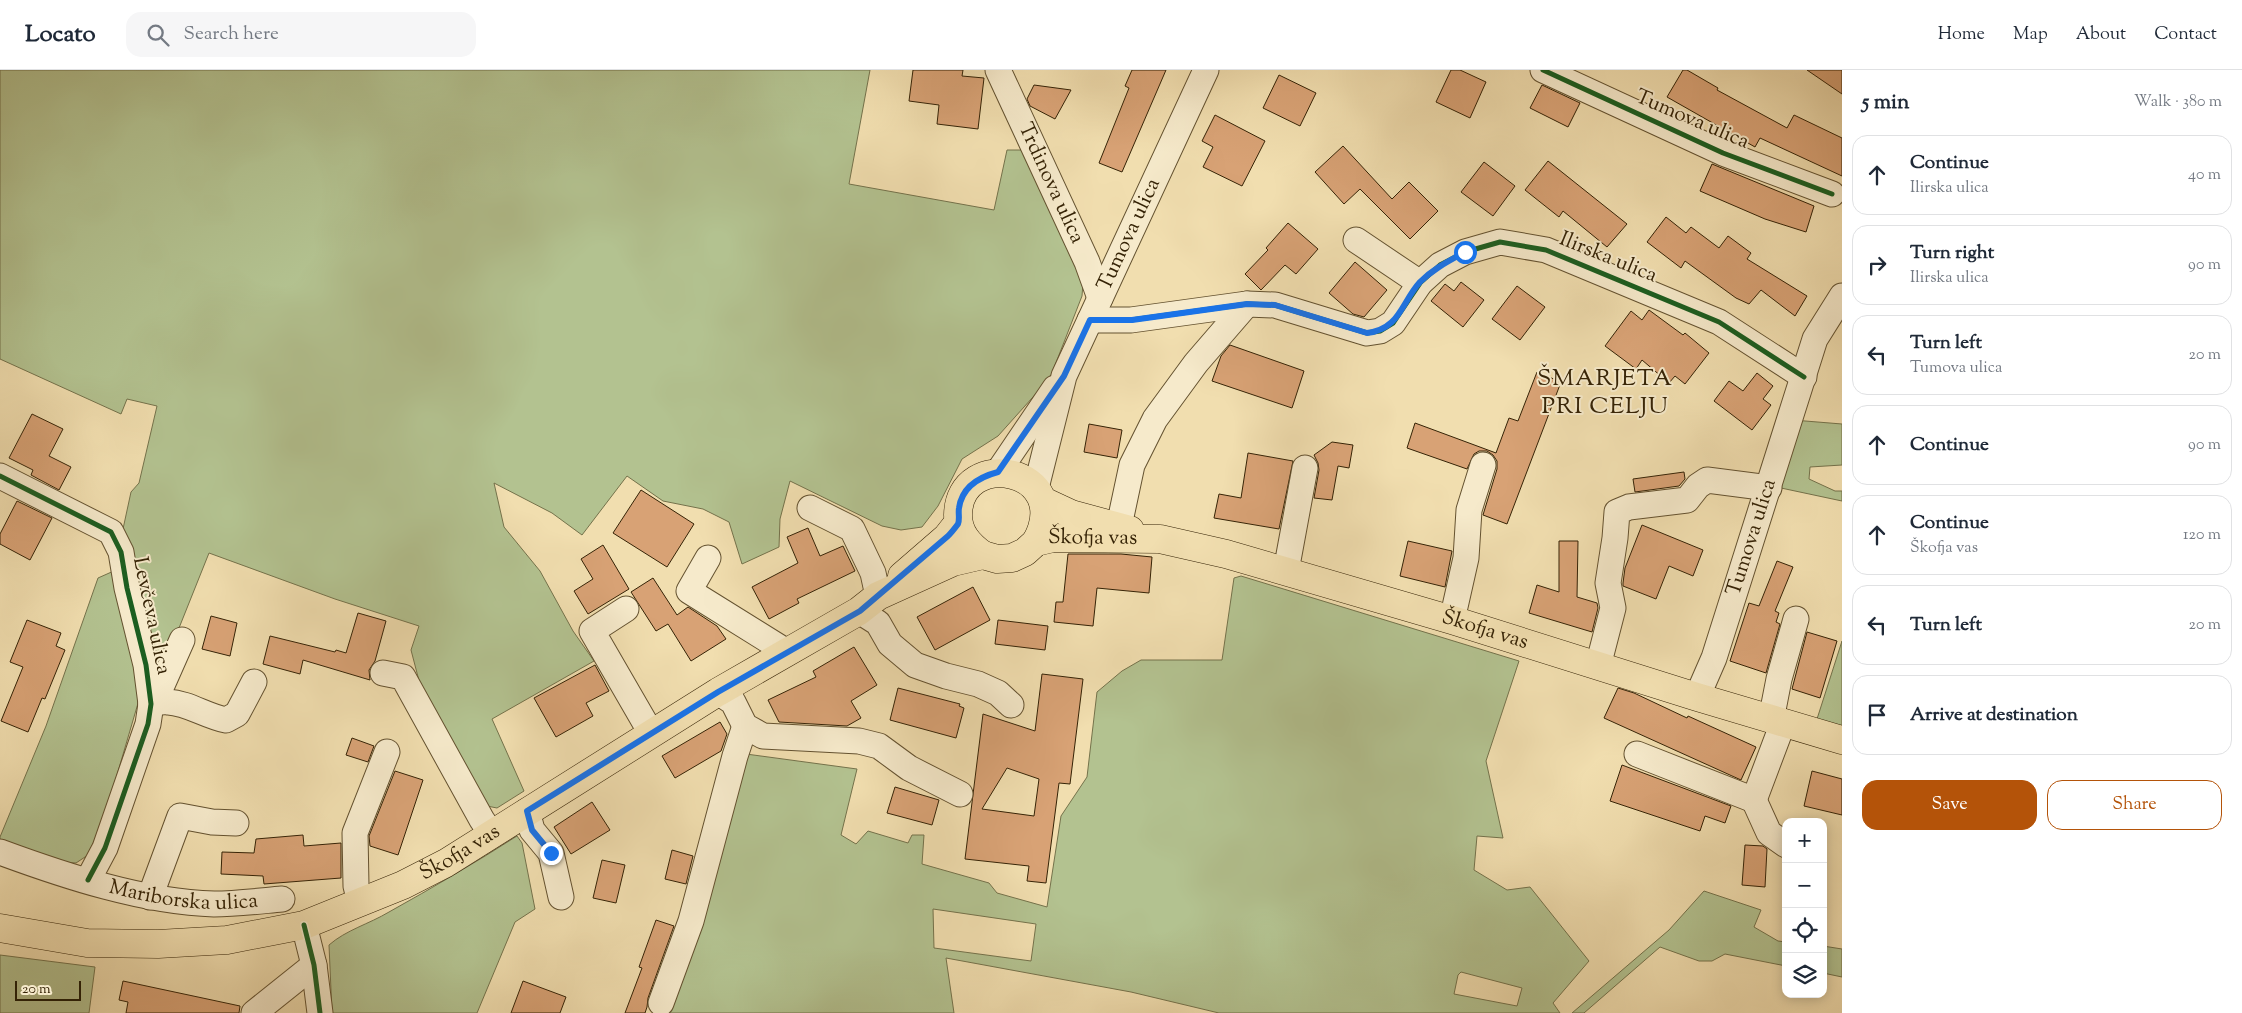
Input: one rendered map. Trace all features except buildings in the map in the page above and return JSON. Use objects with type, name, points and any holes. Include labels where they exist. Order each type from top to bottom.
[{"type":"main road","points":[[983,555],[972,547],[963,536],[958,523],[958,508],[963,495],[972,484],[984,476],[998,472],[1012,473],[1026,480],[1039,495],[1071,514],[1160,539]]},
{"type":"main road","points":[[1036,542],[1043,530],[1045,515],[1039,495]]},
{"type":"main road","points":[[869,604],[948,536],[958,523]]},
{"type":"main road","name":"Škofja vas","points":[[0,928],[87,943],[158,944],[227,940],[304,925],[404,885],[429,872],[718,692],[869,604],[953,562],[983,555],[997,559],[1012,558],[1025,552],[1036,542],[1053,538],[1160,539],[1286,571],[1842,740]]},
{"type":"street","name":"Trdinova ulica","points":[[998,70],[1088,262],[1100,298]]},
{"type":"street","name":"Tumova ulica","points":[[1039,495],[1064,376],[1206,70]]},
{"type":"street","name":"Tumova ulica","points":[[1543,70],[1597,97],[1723,153],[1832,194]]},
{"type":"street","points":[[1356,240],[1420,283]]},
{"type":"street","name":"Ilirska ulica","points":[[1090,320],[1132,320],[1247,304],[1275,305],[1367,333],[1380,331],[1393,323],[1420,283],[1440,265],[1465,252],[1500,242],[1546,250],[1719,322],[1804,377]]},
{"type":"street","name":"Tumova ulica","points":[[1697,697],[1714,658],[1815,339],[1842,296]]},
{"type":"street","points":[[1119,526],[1132,465],[1155,419],[1196,363],[1247,304]]},
{"type":"street","points":[[998,472],[1064,376]]},
{"type":"street","points":[[1452,620],[1466,558],[1470,510],[1483,465]]},
{"type":"street","points":[[1286,571],[1305,468]]},
{"type":"street","name":"Levčeva ulica","points":[[0,476],[112,532],[121,552],[127,588],[144,656],[151,704],[148,724],[130,781],[105,848],[88,880]]},
{"type":"street","points":[[1598,666],[1613,608],[1608,583],[1617,512],[1629,508],[1687,500],[1698,486],[1707,480],[1769,488]]},
{"type":"street","points":[[810,508],[852,529],[873,573],[869,604],[890,644],[915,665],[946,676],[978,684],[998,693],[1011,706]]},
{"type":"street","points":[[708,558],[688,591],[787,652]]},
{"type":"street","points":[[626,609],[592,630],[651,733]]},
{"type":"street","points":[[1782,842],[1769,833],[1754,800],[1777,721],[1779,679],[1796,619]]},
{"type":"street","points":[[151,704],[159,692],[182,640]]},
{"type":"street","points":[[383,673],[403,677],[482,820],[492,834]]},
{"type":"street","points":[[151,704],[168,702],[226,720],[237,714],[254,682]]},
{"type":"street","points":[[718,692],[733,702],[745,726],[762,736],[859,741],[879,746],[908,768],[960,794]]},
{"type":"street","points":[[661,1003],[692,921],[735,756],[745,726]]},
{"type":"street","points":[[360,902],[356,886],[355,833],[386,752]]},
{"type":"street","points":[[1637,754],[1754,800]]},
{"type":"street","points":[[527,811],[532,830],[551,853],[561,897]]},
{"type":"street","points":[[150,897],[180,816],[212,822],[236,823]]},
{"type":"street","name":"Mariborska ulica","points":[[0,852],[52,871],[150,897],[213,904],[282,899]]},
{"type":"street","points":[[304,925],[314,965],[320,1013]]},
{"type":"street","points":[[254,1013],[314,965]]},
{"type":"green space","points":[[0,70],[870,70],[849,184],[994,210],[1007,150],[1026,150],[1083,283],[1082,296],[1050,378],[998,436],[962,459],[938,506],[922,527],[901,530],[882,526],[790,481],[780,519],[779,547],[742,564],[729,522],[703,509],[663,501],[627,476],[582,535],[552,513],[494,483],[504,527],[540,571],[573,631],[594,661],[492,719],[524,791],[497,808],[482,805],[423,696],[411,650],[419,626],[335,599],[209,553],[163,668],[153,669],[123,529],[131,492],[139,483],[157,406],[127,399],[121,414],[0,359]]},
{"type":"green space","points":[[1793,420],[1842,424],[1842,465],[1810,467],[1809,479],[1835,491],[1842,491],[1842,501],[1781,488],[1784,449]]},
{"type":"green space","points":[[116,570],[141,693],[105,816],[88,855],[76,863],[56,862],[0,842],[0,837],[46,726],[98,578]]},
{"type":"green space","points":[[1241,576],[1519,661],[1486,761],[1503,838],[1477,836],[1474,870],[1507,890],[1530,887],[1589,961],[1553,1003],[1560,1013],[1219,1013],[1131,992],[946,958],[954,1013],[669,1013],[683,977],[746,754],[857,769],[841,835],[856,844],[868,831],[908,843],[912,835],[924,835],[922,864],[989,883],[997,893],[1047,907],[1061,816],[1087,777],[1097,692],[1122,671],[1141,660],[1222,660],[1234,578]],"holes":[[[933,909],[1036,924],[1031,961],[934,948]],[[1461,972],[1522,988],[1517,1006],[1454,994],[1458,975]]]},
{"type":"green space","points":[[1842,641],[1842,726],[1817,719]]},
{"type":"green space","points":[[517,836],[522,843],[535,909],[515,922],[477,1013],[332,1013],[329,945],[350,931],[437,885]]},
{"type":"green space","points":[[1704,891],[1761,910],[1754,927],[1782,942],[1782,965],[1725,954],[1712,961],[1699,961],[1660,947],[1584,1013],[1572,1013],[1669,930]]},
{"type":"green space","points":[[1827,947],[1842,949],[1842,977],[1827,974]]},
{"type":"green space","points":[[0,955],[95,967],[89,1013],[0,1013]]},
{"type":"cycle path","points":[[1543,70],[1723,153],[1832,194]]},
{"type":"cycle path","points":[[1090,320],[1131,320],[1247,304],[1275,305],[1367,333],[1380,331],[1393,323],[1420,283],[1440,265],[1465,252],[1500,242],[1546,250],[1719,322],[1804,377]]},
{"type":"cycle path","points":[[0,476],[111,532],[121,552],[127,588],[146,665],[151,704],[148,724],[105,848],[88,880]]},
{"type":"cycle path","points":[[304,925],[314,965],[320,1013]]},
{"type":"district","name":"ŠMARJETA PRI CELJU","points":[[1605,393]]},
{"type":"route","points":[[551,853],[532,830],[527,811],[718,692],[860,611],[948,536],[958,523],[958,508],[963,495],[972,484],[984,476],[998,472],[1064,376],[1090,320],[1132,320],[1247,304],[1275,305],[1367,333],[1380,331],[1393,323],[1420,283],[1440,265],[1465,252]]}]
